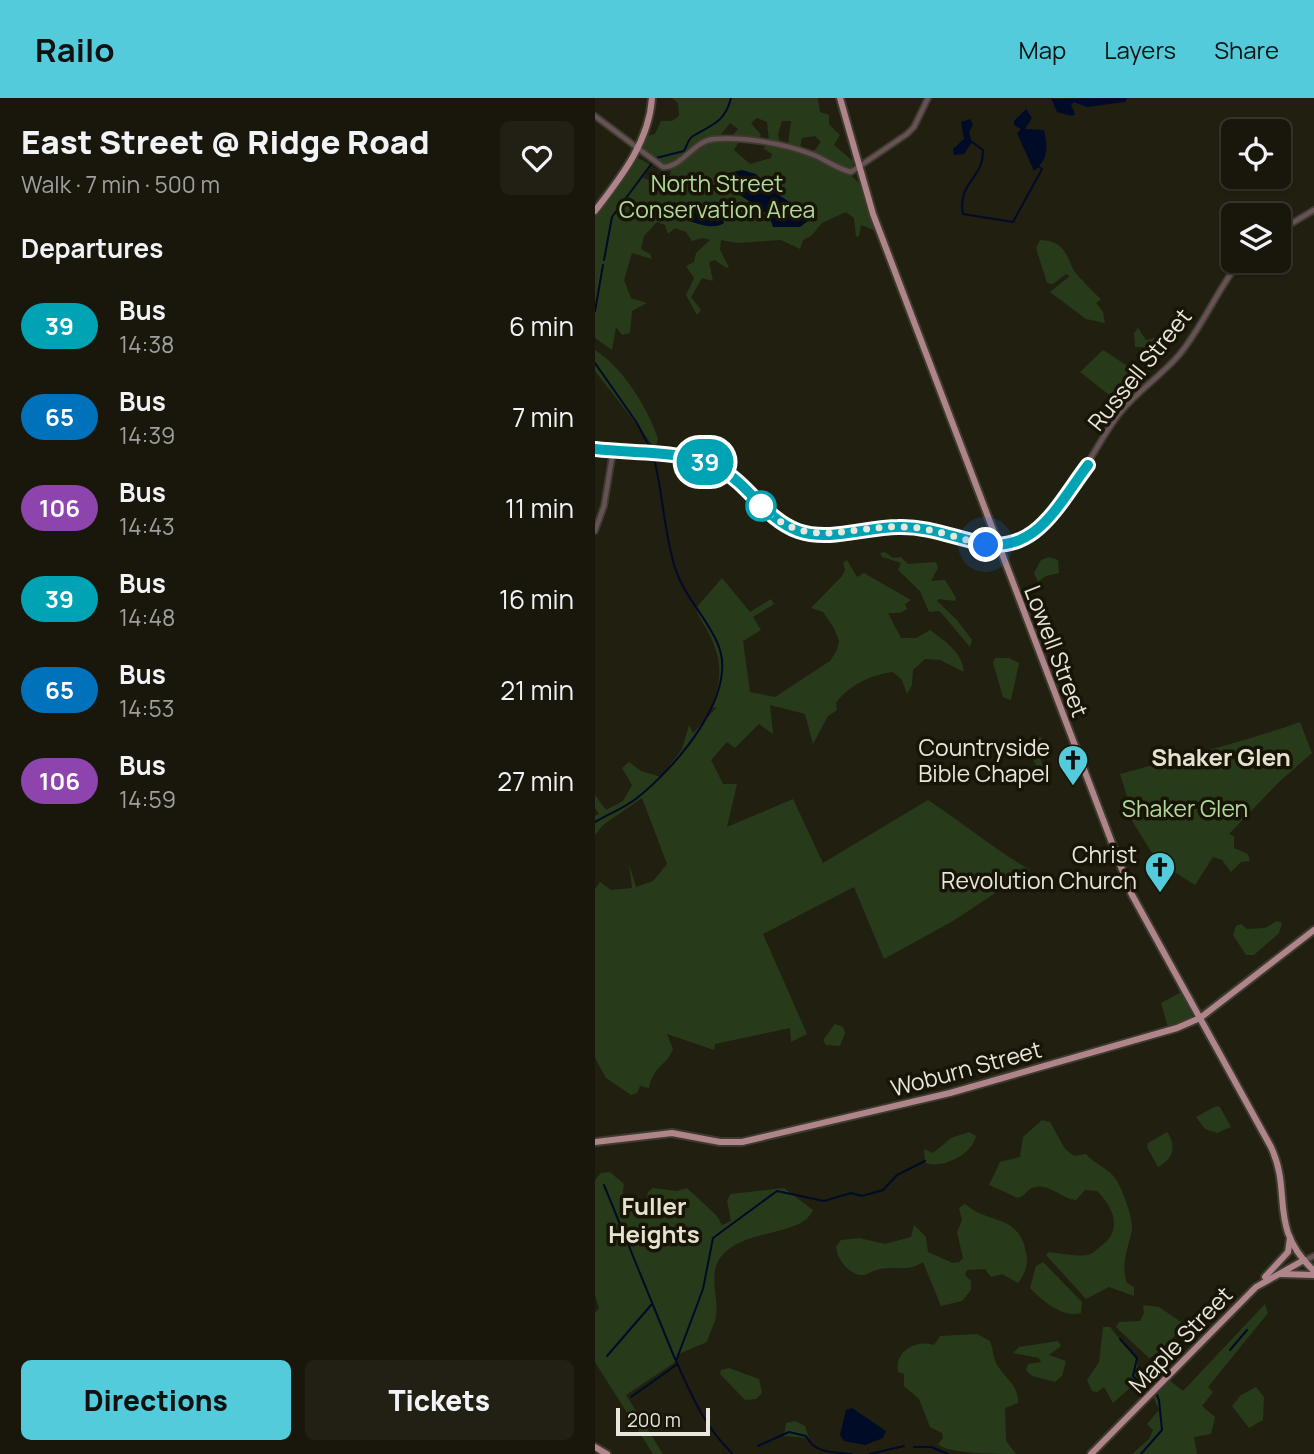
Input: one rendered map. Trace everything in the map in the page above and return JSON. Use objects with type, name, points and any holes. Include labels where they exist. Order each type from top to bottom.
[{"type":"main road","points":[[595,211],[638,149],[648,127],[652,98]]},
{"type":"main road","name":"Lowell Street","points":[[840,98],[877,226],[1131,893],[1273,1152],[1279,1171],[1282,1216],[1290,1238],[1314,1273]]},
{"type":"main road","points":[[988,545],[995,535]]},
{"type":"main road","name":"Woburn Street","points":[[595,1142],[672,1133],[726,1142],[751,1140],[950,1093],[1177,1028],[1200,1018],[1314,930]]},
{"type":"main road","points":[[1259,1284],[1287,1255],[1290,1238]]},
{"type":"main road","name":"Maple Street","points":[[1091,1454],[1259,1284],[1304,1260]]},
{"type":"main road","points":[[1266,1279],[1292,1272],[1314,1273]]},
{"type":"main road","points":[[595,1447],[607,1454]]},
{"type":"street","points":[[595,116],[665,168],[708,140],[755,141],[806,152],[848,171],[860,168],[914,127],[928,98]]},
{"type":"street","points":[[1291,223],[1314,209]]},
{"type":"street","name":"Russell Street","points":[[999,546],[1023,540],[1042,527],[1088,465],[1121,412],[1167,368],[1191,339],[1232,273]]},
{"type":"street","points":[[595,449],[703,461],[733,478],[772,516],[805,533],[831,534],[906,527],[999,546]]},
{"type":"street","points":[[595,531],[604,506],[613,450]]},
{"type":"street","points":[[1304,1260],[1314,1256]]},
{"type":"green space","points":[[672,98],[818,98],[820,112],[829,115],[829,124],[840,135],[834,145],[853,161],[853,166],[848,169],[813,152],[821,142],[815,136],[802,138],[800,148],[788,144],[791,121],[782,121],[778,134],[780,144],[769,141],[767,122],[757,118],[751,123],[761,135],[758,140],[731,137],[738,129],[730,123],[720,136],[700,141],[668,165],[659,164],[643,147],[647,136],[655,134],[661,121],[672,121],[679,116],[678,103]]},
{"type":"green space","name":"North Street Conservation Area","points":[[715,141],[738,143],[734,150],[750,164],[771,158],[772,154],[763,148],[768,145],[815,158],[839,168],[860,185],[876,231],[861,225],[859,236],[856,237],[854,218],[846,212],[822,223],[811,236],[803,240],[800,249],[781,240],[738,243],[721,240],[720,250],[729,267],[726,268],[715,260],[709,262],[713,281],[702,278],[691,297],[701,310],[697,315],[686,295],[694,278],[686,266],[694,262],[696,253],[710,240],[703,238],[692,241],[686,232],[675,228],[668,234],[665,225],[657,222],[644,236],[641,249],[650,254],[652,259],[632,253],[624,280],[631,298],[647,303],[632,311],[630,333],[622,335],[616,327],[612,350],[595,338],[595,215],[638,158],[651,165],[643,178],[664,185],[670,178],[671,168],[704,144]]},
{"type":"green space","points":[[1040,240],[1060,246],[1074,271],[1101,299],[1096,303],[1103,312],[1105,323],[1086,319],[1050,292],[1070,276],[1066,274],[1053,284],[1047,283],[1036,248]]},
{"type":"green space","points":[[1138,328],[1146,340],[1154,338],[1160,341],[1164,357],[1159,356],[1153,348],[1135,347],[1134,333]]},
{"type":"green space","points":[[595,350],[616,367],[641,402],[658,439],[655,448],[595,371]]},
{"type":"green space","points":[[1103,350],[1149,380],[1122,405],[1080,372]]},
{"type":"green space","points":[[885,552],[893,558],[901,557],[908,564],[936,562],[938,568],[931,581],[945,580],[956,598],[955,601],[937,601],[957,620],[972,640],[970,647],[939,611],[929,612],[920,591],[898,570],[901,563],[882,557],[880,553]]},
{"type":"green space","points":[[1049,557],[1058,560],[1059,573],[1046,576],[1038,582],[1034,573],[1041,560]]},
{"type":"green space","points":[[847,560],[857,577],[864,573],[911,600],[905,604],[907,609],[900,613],[888,613],[901,638],[916,638],[930,630],[956,653],[964,672],[940,660],[925,659],[913,670],[912,685],[907,694],[902,680],[893,672],[861,682],[847,691],[836,703],[837,710],[828,716],[813,744],[805,714],[770,705],[773,734],[759,724],[735,748],[727,742],[711,760],[723,784],[737,784],[727,827],[793,799],[823,863],[928,800],[1030,870],[953,921],[884,959],[854,887],[763,934],[807,1034],[791,1042],[790,1028],[715,1044],[714,1050],[667,1034],[673,1049],[670,1055],[654,1074],[649,1088],[640,1086],[637,1093],[631,1095],[606,1078],[595,1058],[595,889],[600,882],[611,890],[632,888],[629,864],[636,887],[653,881],[667,864],[642,798],[603,825],[595,835],[595,816],[599,814],[595,808],[595,795],[606,810],[623,801],[632,785],[622,768],[629,762],[641,771],[661,777],[682,749],[689,725],[693,733],[717,707],[712,708],[718,685],[718,657],[696,608],[722,578],[750,612],[771,599],[774,604],[753,617],[761,630],[743,641],[750,692],[775,697],[830,661],[837,650],[839,641],[834,628],[823,612],[811,608],[842,576],[845,570],[843,563]]},
{"type":"green space","points":[[995,658],[1009,658],[1019,663],[1011,700],[1003,697],[993,663]]},
{"type":"green space","name":"Shaker Glen","points":[[1300,722],[1312,753],[1279,782],[1229,834],[1234,836],[1234,848],[1248,854],[1250,861],[1241,862],[1231,872],[1222,860],[1213,857],[1195,885],[1157,861],[1124,808],[1130,806],[1120,774]]},
{"type":"green space","points":[[1040,736],[1050,756],[1041,758],[1043,769],[1040,772],[1029,752]]},
{"type":"green space","points":[[1277,921],[1282,923],[1279,933],[1254,955],[1246,955],[1233,935],[1236,926],[1241,924],[1247,929],[1265,928]]},
{"type":"green space","points":[[1181,992],[1193,1017],[1168,1027],[1161,1003]]},
{"type":"green space","points":[[835,1024],[843,1027],[845,1033],[840,1046],[826,1045],[823,1040]]},
{"type":"green space","points":[[1216,1106],[1220,1107],[1231,1127],[1217,1133],[1205,1129],[1196,1117]]},
{"type":"green space","points":[[1042,1120],[1050,1122],[1065,1149],[1074,1156],[1086,1154],[1109,1171],[1117,1182],[1132,1224],[1124,1269],[1127,1283],[1134,1287],[1134,1296],[1109,1287],[1086,1299],[1046,1255],[1049,1252],[1077,1256],[1089,1254],[1108,1240],[1114,1219],[1108,1204],[1097,1191],[1085,1190],[1076,1200],[1038,1186],[1018,1198],[989,1185],[1000,1162],[1020,1157],[1023,1137]]},
{"type":"green space","points":[[969,1132],[976,1136],[963,1154],[940,1164],[925,1163],[924,1149],[933,1153],[951,1138]]},
{"type":"green space","points":[[1167,1132],[1172,1142],[1172,1152],[1158,1167],[1147,1147],[1148,1143]]},
{"type":"green space","points":[[610,1172],[624,1184],[621,1205],[625,1210],[645,1204],[648,1192],[653,1188],[677,1191],[687,1188],[717,1216],[722,1225],[731,1221],[727,1200],[731,1194],[784,1188],[813,1210],[797,1225],[742,1241],[730,1248],[720,1258],[715,1272],[717,1309],[707,1342],[681,1353],[674,1363],[626,1395],[663,1454],[653,1454],[595,1362],[595,1313],[599,1308],[595,1295],[595,1180],[601,1173]]},
{"type":"green space","points":[[965,1204],[1010,1225],[1016,1231],[1022,1240],[1027,1261],[1018,1283],[1002,1274],[991,1277],[985,1269],[967,1270],[965,1275],[971,1281],[971,1290],[962,1301],[941,1306],[923,1262],[913,1267],[880,1269],[859,1275],[849,1270],[838,1256],[836,1246],[841,1240],[859,1238],[885,1244],[911,1237],[914,1225],[926,1237],[928,1252],[953,1263],[959,1262],[963,1258],[957,1232],[962,1220],[959,1208]]},
{"type":"green space","points":[[1043,1262],[1082,1302],[1081,1313],[1060,1311],[1046,1303],[1030,1288],[1036,1266]]},
{"type":"green space","points":[[1265,1304],[1268,1313],[1208,1387],[1213,1392],[1202,1406],[1215,1417],[1211,1434],[1194,1437],[1197,1454],[1132,1454],[1149,1439],[1153,1430],[1147,1424],[1159,1410],[1153,1396],[1168,1379],[1183,1391]]},
{"type":"green space","points":[[1143,1305],[1159,1307],[1181,1322],[1169,1343],[1149,1358],[1116,1327],[1119,1322],[1140,1321],[1144,1313]]},
{"type":"green space","points":[[1103,1327],[1110,1327],[1137,1360],[1139,1380],[1113,1403],[1104,1387],[1097,1392],[1092,1391],[1087,1380],[1099,1362]]},
{"type":"green space","points":[[977,1334],[990,1341],[996,1363],[1014,1386],[1018,1397],[1018,1403],[1005,1408],[1006,1441],[1016,1454],[962,1452],[938,1444],[943,1438],[942,1433],[930,1427],[919,1399],[904,1386],[904,1374],[898,1372],[900,1358],[914,1345],[934,1345],[940,1336]]},
{"type":"green space","points":[[1058,1341],[1061,1346],[1049,1355],[1066,1361],[1062,1376],[1055,1382],[1032,1376],[1026,1370],[1028,1364],[1041,1362],[1039,1358],[1013,1353],[1019,1347]]},
{"type":"green space","points":[[729,1368],[759,1379],[762,1393],[756,1399],[745,1400],[720,1374],[721,1370]]},
{"type":"green space","points":[[1256,1387],[1264,1397],[1263,1420],[1249,1428],[1232,1406],[1241,1395]]},
{"type":"green space","points":[[795,1421],[805,1426],[809,1438],[784,1436],[786,1423]]},
{"type":"water","points":[[1051,98],[1127,98],[1125,102],[1087,107],[1074,102],[1071,105],[1075,114],[1072,116],[1057,112]]},
{"type":"water","points":[[1026,109],[1032,118],[1025,129],[1044,130],[1046,142],[1043,161],[1034,171],[1017,133],[1021,129],[1014,125],[1014,121]]},
{"type":"water","points":[[970,119],[973,125],[969,132],[972,142],[964,154],[954,155],[953,149],[964,139],[961,122]]},
{"type":"water","points":[[742,170],[756,174],[771,190],[805,212],[808,221],[800,227],[773,227],[769,215],[717,179],[720,175]]},
{"type":"water","points":[[674,202],[709,211],[724,223],[711,226],[687,220],[668,208]]},
{"type":"water","points":[[852,1408],[886,1431],[883,1438],[865,1445],[844,1441],[840,1435],[846,1410]]},
{"type":"waterway","points":[[656,158],[684,151],[691,137],[722,117],[731,98]]},
{"type":"waterway","points":[[972,142],[983,150],[982,160],[964,195],[963,214],[1013,222],[1042,169],[1039,167]]},
{"type":"waterway","points":[[604,260],[612,217],[652,163]]},
{"type":"waterway","points":[[595,311],[603,265]]},
{"type":"waterway","points":[[595,363],[637,423],[651,450]]},
{"type":"waterway","points":[[595,822],[632,802],[669,768],[700,728],[720,684],[722,662],[717,642],[675,568],[654,458]]},
{"type":"waterway","points":[[732,1453],[706,1421],[676,1361],[703,1289],[713,1238],[777,1191],[824,1201],[851,1193],[862,1196],[883,1190],[897,1175],[925,1161]]},
{"type":"waterway","points":[[604,1185],[675,1359]]},
{"type":"waterway","points":[[607,1356],[652,1304]]},
{"type":"waterway","points":[[1230,1350],[1247,1330]]},
{"type":"waterway","points":[[1120,1339],[1137,1358],[1133,1376],[1141,1384],[1152,1388]]},
{"type":"waterway","points":[[631,1397],[676,1365]]},
{"type":"waterway","points":[[1141,1454],[1162,1430],[1156,1393]]},
{"type":"waterway","points":[[758,1446],[789,1432],[806,1436],[820,1449],[852,1454]]},
{"type":"waterway","points":[[870,1454],[904,1446]]},
{"type":"waterway","points":[[914,1447],[931,1447],[948,1454]]},
{"type":"bus line","name":"39","points":[[595,449],[680,456],[703,461],[733,478],[786,526],[805,533],[831,534],[906,527],[942,532],[995,546],[1033,535],[1053,514],[1088,465]]},
{"type":"place","name":"Countryside Bible Chapel","points":[[1073,787]]},
{"type":"place","name":"Christ Revolution Church","points":[[1160,894]]},
{"type":"district","name":"Shaker Glen","points":[[1221,756]]},
{"type":"district","name":"Fuller Heights","points":[[654,1219]]},
{"type":"route","points":[[761,506],[786,526],[805,533],[831,534],[906,527],[942,532],[986,545]]}]
